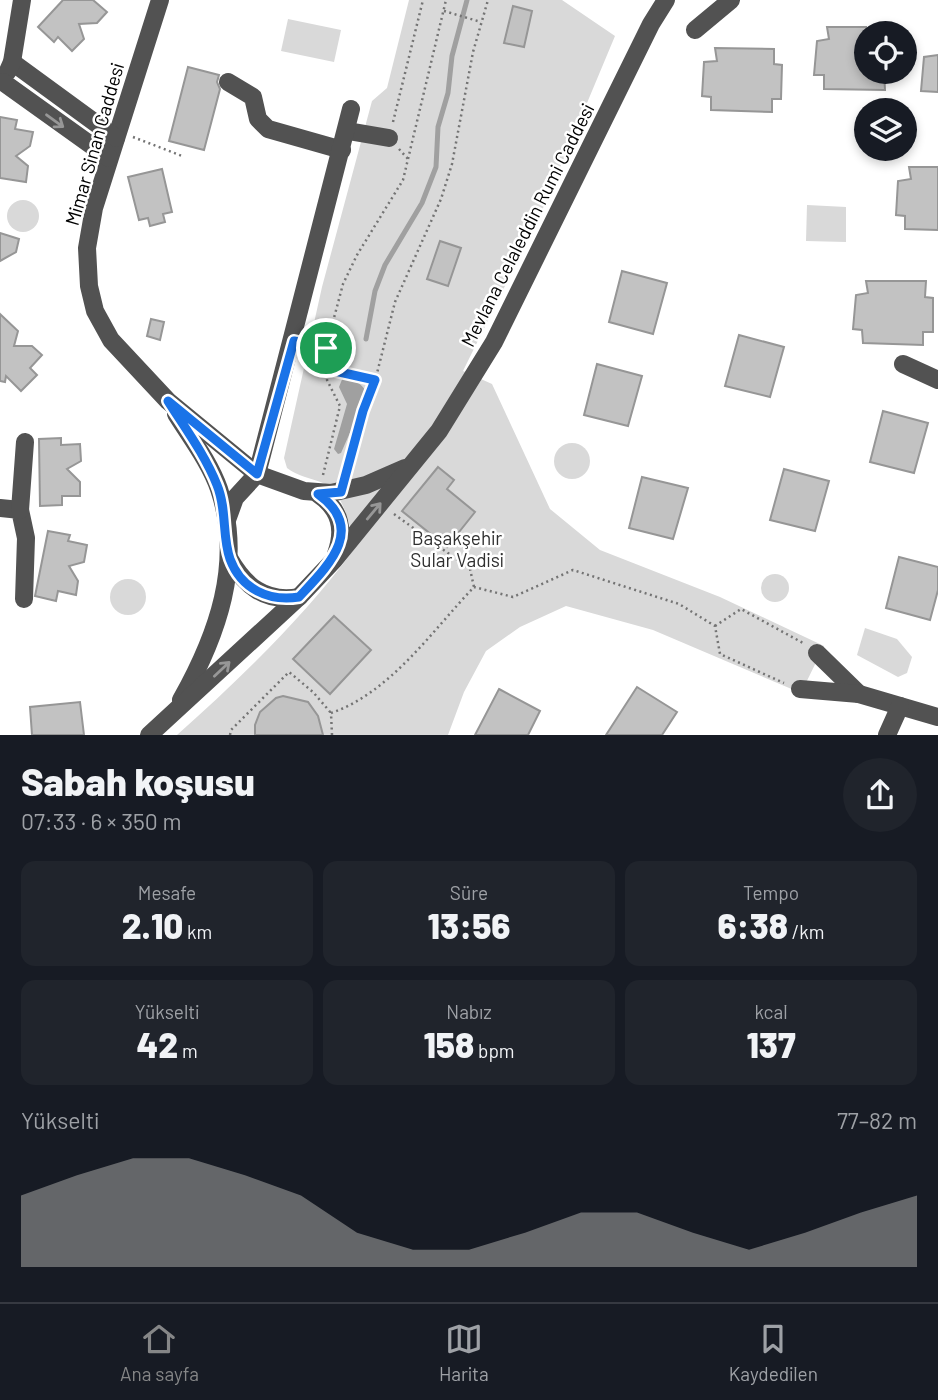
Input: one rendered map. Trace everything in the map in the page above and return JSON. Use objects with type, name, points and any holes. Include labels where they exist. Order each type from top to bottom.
[{"type":"street","points":[[22,0],[12,62],[1,84],[109,158]]},
{"type":"street","name":"Mimar Sinan Caddesi","points":[[160,0],[109,158],[87,248],[89,286],[95,311],[110,340],[168,401]]},
{"type":"street","name":"Mevlana Celaleddin Rumi Caddesi","points":[[334,560],[415,463],[457,405],[494,342],[651,24],[666,0]]},
{"type":"street","points":[[695,30],[731,0]]},
{"type":"street","points":[[12,62],[117,134]]},
{"type":"street","points":[[228,82],[253,97],[258,119],[268,129],[342,150]]},
{"type":"street","points":[[227,520],[235,498],[257,474],[294,341],[348,131],[351,109]]},
{"type":"street","points":[[348,131],[389,138]]},
{"type":"street","points":[[903,365],[938,380]]},
{"type":"street","points":[[149,735],[299,597],[334,560],[340,540],[340,521],[332,505],[318,494],[257,474],[168,401]]},
{"type":"street","points":[[168,401],[211,470],[227,520],[229,558],[214,634],[172,716]]},
{"type":"street","points":[[24,599],[26,538],[20,510],[25,442]]},
{"type":"street","points":[[318,494],[341,492],[384,478],[415,463]]},
{"type":"street","points":[[0,508],[20,510]]},
{"type":"street","points":[[229,558],[240,577],[262,594],[280,599],[299,597]]},
{"type":"street","points":[[817,653],[859,694]]},
{"type":"street","points":[[800,689],[859,694],[937,713]]},
{"type":"street","points":[[887,735],[900,706]]},
{"type":"path","points":[[389,138],[423,0]]},
{"type":"path","points":[[318,494],[340,406],[327,380],[326,348],[343,284],[357,254],[403,180],[446,0]]},
{"type":"path","points":[[341,492],[395,302],[437,209],[452,164],[488,0]]},
{"type":"path","points":[[443,11],[481,23]]},
{"type":"path","points":[[117,134],[182,156]]},
{"type":"path","points":[[294,341],[326,348]]},
{"type":"path","points":[[326,369],[375,380]]},
{"type":"path","points":[[403,520],[470,569],[474,587]]},
{"type":"path","points":[[474,587],[513,597],[573,570],[679,604],[715,626],[720,654],[757,673],[800,689]]},
{"type":"path","points":[[331,713],[346,708],[372,691],[474,587]]},
{"type":"path","points":[[715,626],[741,609],[789,633],[817,653]]},
{"type":"path","points":[[230,735],[230,730],[289,671],[313,692],[331,713],[332,735]]},
{"type":"green space","name":"Başakşehir Sular Vadisi","points":[[409,0],[562,0],[615,36],[541,213],[463,371],[492,384],[550,509],[600,550],[720,597],[824,646],[801,693],[653,630],[566,606],[520,627],[486,651],[464,692],[448,735],[177,735],[271,646],[355,548],[345,512],[337,495],[323,483],[291,471],[284,458],[322,287],[372,101],[387,88]]},
{"type":"green space","points":[[288,19],[341,30],[334,62],[281,51]]},
{"type":"green space","points":[[23,200],[34,205],[39,216],[34,227],[23,232],[12,227],[7,216],[12,205]]},
{"type":"green space","points":[[807,205],[846,207],[846,242],[806,241]]},
{"type":"green space","points":[[572,443],[585,448],[590,461],[585,474],[572,479],[559,474],[554,461],[559,448]]},
{"type":"green space","points":[[775,574],[785,578],[789,588],[785,598],[775,602],[765,598],[761,588],[765,578]]},
{"type":"green space","points":[[128,579],[141,584],[146,597],[141,610],[128,615],[115,610],[110,597],[115,584]]},
{"type":"green space","points":[[865,628],[897,639],[912,657],[907,673],[898,677],[857,655]]},
{"type":"shaded area","points":[[343,377],[358,382],[367,394],[341,453],[338,454],[334,449],[347,404],[339,387]]},
{"type":"building","points":[[63,0],[93,0],[107,12],[97,23],[79,24],[84,39],[72,51],[58,37],[54,42],[38,27]]},
{"type":"building","points":[[513,6],[532,11],[524,47],[504,43]]},
{"type":"building","points":[[827,27],[854,27],[854,84],[885,84],[885,90],[824,89],[824,75],[814,75],[817,41],[829,39]]},
{"type":"building","points":[[715,48],[774,49],[774,64],[782,65],[781,99],[772,99],[772,112],[711,110],[711,97],[702,96],[704,62],[717,61]]},
{"type":"building","points":[[938,55],[938,92],[921,91],[924,57]]},
{"type":"building","points":[[188,67],[219,75],[217,82],[220,89],[204,150],[169,141]]},
{"type":"building","points":[[0,117],[17,120],[15,129],[33,132],[30,146],[16,156],[28,166],[26,182],[0,178]]},
{"type":"building","points":[[909,167],[938,167],[938,230],[905,229],[905,216],[896,215],[898,181],[911,179]]},
{"type":"building","points":[[162,169],[172,212],[163,214],[165,222],[150,226],[148,218],[139,220],[128,177]]},
{"type":"building","points":[[0,233],[19,239],[16,252],[0,261]]},
{"type":"building","points":[[440,241],[461,248],[448,286],[427,279]]},
{"type":"building","points":[[622,271],[667,283],[653,334],[609,322]]},
{"type":"building","points":[[866,281],[926,281],[925,297],[933,298],[933,332],[923,332],[923,345],[863,343],[862,330],[853,329],[856,295],[868,293]]},
{"type":"building","points":[[0,314],[18,331],[14,346],[32,346],[42,355],[30,368],[37,375],[21,391],[6,376],[5,382],[0,381]]},
{"type":"building","points":[[151,319],[164,322],[160,340],[147,336]]},
{"type":"building","points":[[739,335],[784,347],[770,397],[725,386]]},
{"type":"building","points":[[597,364],[642,376],[628,426],[584,415]]},
{"type":"building","points":[[883,411],[928,423],[914,473],[870,462]]},
{"type":"building","points":[[61,438],[61,445],[80,444],[81,461],[67,469],[80,482],[80,496],[62,496],[62,505],[40,506],[39,439]]},
{"type":"building","points":[[438,467],[454,480],[447,489],[475,512],[447,547],[402,511]]},
{"type":"building","points":[[784,469],[829,481],[815,531],[770,520]]},
{"type":"building","points":[[642,477],[688,488],[673,539],[629,528]]},
{"type":"building","points":[[48,531],[70,535],[68,541],[87,545],[84,562],[69,566],[78,581],[76,595],[58,591],[56,601],[35,596]]},
{"type":"building","points":[[899,557],[938,567],[938,590],[930,620],[886,608]]},
{"type":"building","points":[[334,616],[371,650],[330,694],[293,659]]},
{"type":"building","points":[[637,687],[677,712],[662,735],[606,735]]},
{"type":"building","points":[[499,689],[540,711],[528,735],[475,735]]},
{"type":"building","points":[[283,696],[308,702],[318,716],[323,735],[255,735],[255,725],[260,712],[276,698]]},
{"type":"building","points":[[80,702],[84,735],[32,735],[30,707]]},
{"type":"waterway","points":[[366,339],[375,291],[385,265],[422,203],[436,167],[438,127],[448,93],[452,56],[467,0]]},
{"type":"route","points":[[294,341],[326,348],[326,369],[342,370],[375,380],[370,400],[363,411],[341,492],[318,494],[332,505],[340,521],[340,540],[334,560],[299,597],[280,599],[252,588],[240,577],[229,558],[227,520],[219,488],[211,470],[168,401],[257,474],[294,341]]}]
